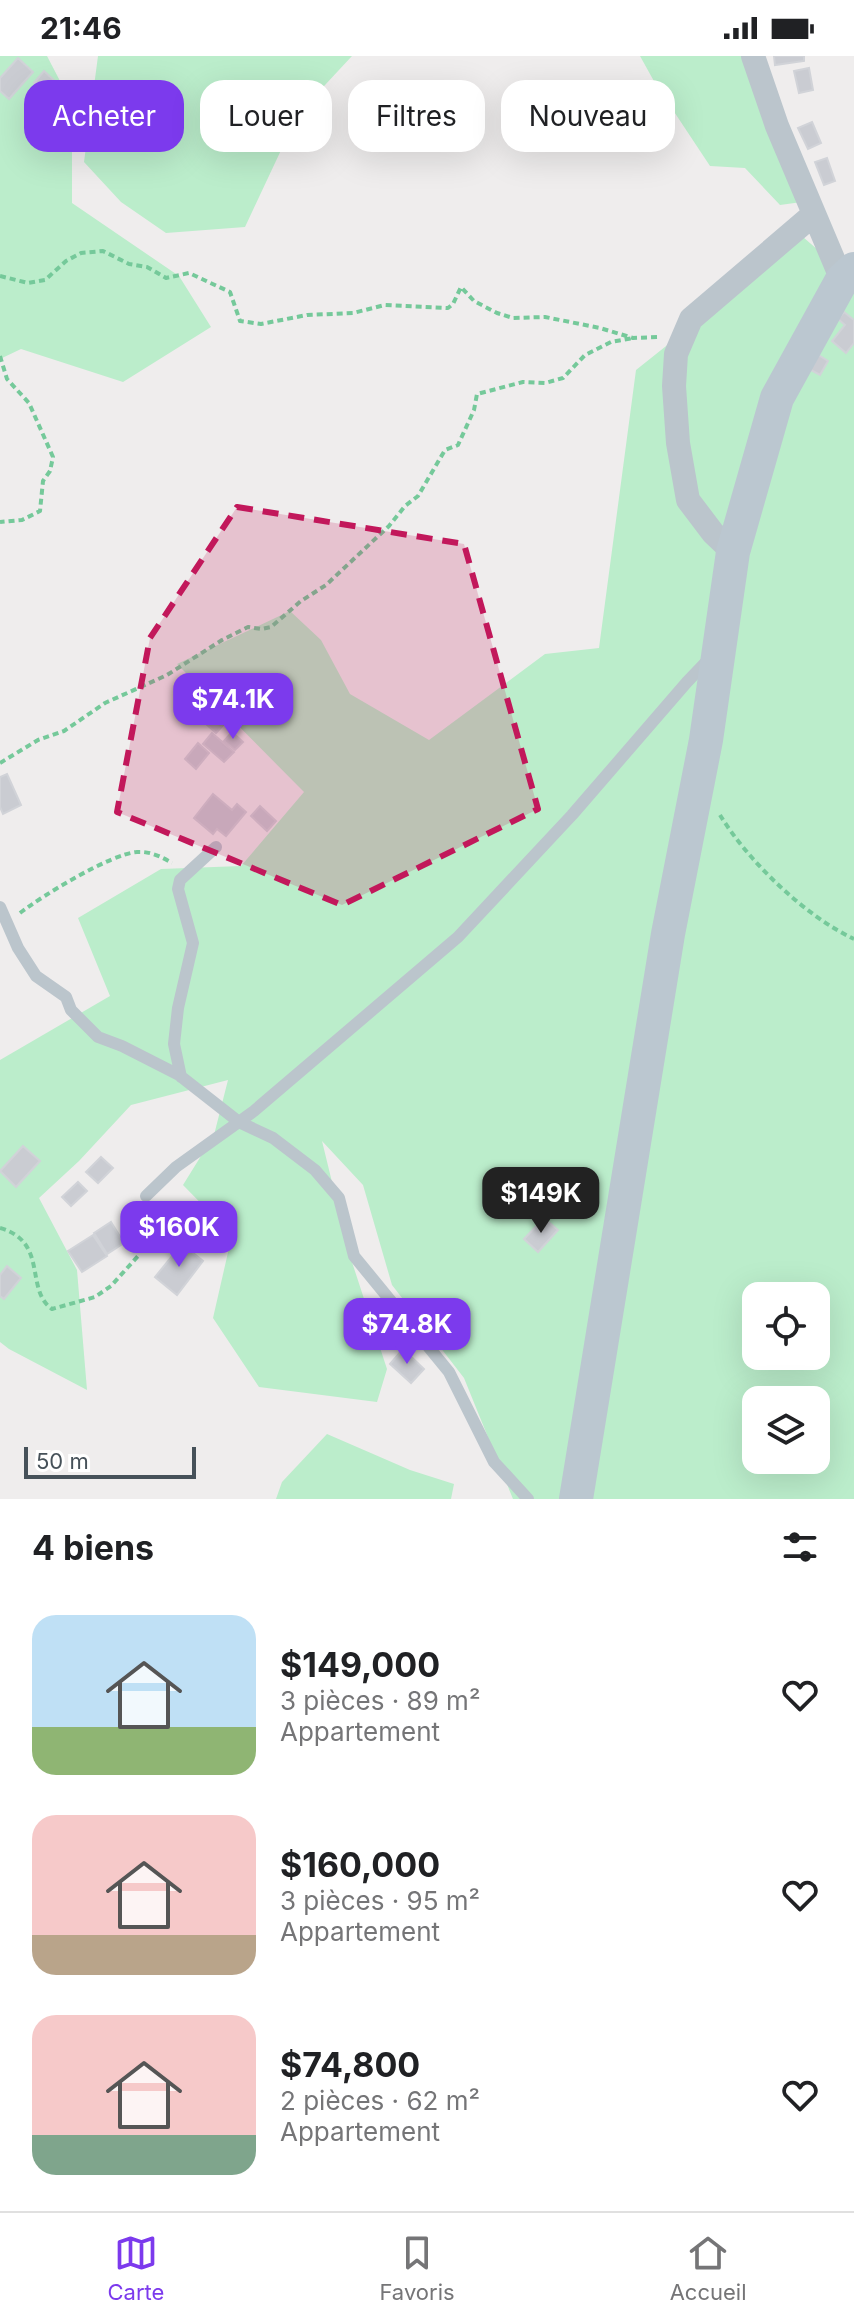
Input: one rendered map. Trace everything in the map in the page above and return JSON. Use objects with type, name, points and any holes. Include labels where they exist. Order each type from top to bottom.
[{"type":"street","points":[[576,1499],[668,934],[698,778],[733,552],[777,398],[848,274],[814,214],[777,126],[753,56]]},
{"type":"street","points":[[733,552],[713,533],[688,500],[678,443],[674,386],[676,354],[690,322],[814,214]]},
{"type":"lane","points":[[146,1196],[176,1167],[239,1122],[458,937],[572,815],[718,650]]},
{"type":"lane","points":[[181,1077],[174,1044],[178,1008],[193,943],[178,889],[180,880],[216,847]]},
{"type":"lane","points":[[0,907],[18,948],[36,976],[66,997],[71,1010],[98,1037],[181,1077],[239,1122],[273,1138],[315,1170],[339,1198],[354,1256],[449,1372],[494,1462],[528,1499]]},
{"type":"path","points":[[0,276],[28,283],[45,280],[66,261],[81,253],[103,251],[129,264],[147,267],[166,278],[189,273],[230,292],[240,321],[261,324],[307,315],[353,313],[385,305],[448,308],[461,287],[474,301],[505,316],[545,317],[633,338]]},
{"type":"path","points":[[0,763],[38,740],[64,731],[105,703],[167,675],[222,640],[248,627],[271,627],[301,601],[326,585],[418,496],[445,450],[458,445],[474,410],[477,394],[511,385],[545,383],[563,378],[585,355],[611,342],[663,337],[690,322]]},
{"type":"path","points":[[0,356],[7,379],[29,403],[53,457],[50,471],[43,481],[40,511],[22,520],[0,522]]},
{"type":"path","points":[[698,778],[735,840],[812,916],[854,939]]},
{"type":"path","points":[[7,924],[47,892],[66,886],[109,860],[138,852],[168,860],[175,865],[180,880]]},
{"type":"path","points":[[0,1228],[17,1233],[28,1247],[44,1303],[52,1309],[95,1297],[111,1286],[138,1256],[146,1196]]},
{"type":"highlighted area","points":[[237,507],[464,544],[538,809],[342,905],[117,812],[150,638]]},
{"type":"green space","points":[[0,56],[47,56],[60,80],[24,80],[24,152],[72,152],[72,203],[179,276],[211,327],[123,382],[21,349],[0,359]]},
{"type":"green space","points":[[98,56],[352,56],[330,80],[200,80],[200,152],[280,152],[245,227],[166,233],[121,202],[84,162],[85,152],[184,152],[184,80],[95,80]]},
{"type":"green space","points":[[640,56],[763,56],[809,201],[780,205],[745,168],[710,166],[675,113],[675,80],[653,80]]},
{"type":"green space","points":[[803,237],[826,257],[854,254],[854,1499],[513,1499],[464,1378],[392,1285],[363,1185],[322,1141],[350,1256],[387,1369],[377,1402],[259,1387],[213,1318],[232,1235],[183,1185],[214,1135],[228,1080],[131,1105],[79,1161],[39,1198],[77,1270],[87,1390],[0,1342],[0,1060],[110,996],[78,918],[161,869],[241,866],[304,792],[177,664],[290,611],[321,640],[350,694],[429,740],[545,654],[599,648],[636,370]]},
{"type":"green space","points":[[327,1434],[410,1470],[454,1484],[451,1499],[276,1499],[282,1482]]},
{"type":"building","points":[[774,56],[804,56],[804,61],[775,65]]},
{"type":"building","points":[[18,58],[33,72],[9,99],[0,91],[0,78]]},
{"type":"building","points":[[809,68],[813,90],[799,93],[794,71]]},
{"type":"building","points":[[44,71],[54,80],[36,80]]},
{"type":"building","points":[[812,122],[821,143],[808,149],[798,128]]},
{"type":"building","points":[[827,158],[835,181],[824,185],[815,162]]},
{"type":"building","points":[[844,312],[854,320],[854,343],[846,353],[832,341],[845,325],[838,319]]},
{"type":"building","points":[[817,354],[828,361],[820,375],[809,369]]},
{"type":"building","points":[[191,690],[226,722],[216,733],[181,701]]},
{"type":"building","points":[[232,732],[243,742],[235,750],[224,741]]},
{"type":"building","points":[[212,733],[234,752],[224,762],[203,744]]},
{"type":"building","points":[[198,743],[209,753],[196,769],[185,759]]},
{"type":"building","points":[[7,774],[21,805],[3,814],[0,807],[0,777]]},
{"type":"building","points":[[213,794],[232,810],[237,804],[246,812],[226,836],[217,829],[213,834],[194,818]]},
{"type":"building","points":[[260,806],[276,821],[267,831],[251,816]]},
{"type":"building","points":[[23,1146],[40,1161],[16,1187],[0,1171]]},
{"type":"building","points":[[101,1157],[113,1168],[98,1183],[86,1172]]},
{"type":"building","points":[[78,1182],[87,1191],[71,1206],[62,1197]]},
{"type":"building","points":[[544,1218],[558,1230],[538,1252],[524,1239]]},
{"type":"building","points":[[111,1222],[124,1243],[107,1254],[94,1233]]},
{"type":"building","points":[[93,1235],[107,1256],[82,1272],[68,1251]]},
{"type":"building","points":[[182,1244],[203,1261],[177,1295],[155,1277]]},
{"type":"building","points":[[7,1266],[21,1278],[4,1299],[0,1296],[0,1275]]},
{"type":"building","points":[[403,1349],[424,1369],[411,1383],[390,1364]]}]
